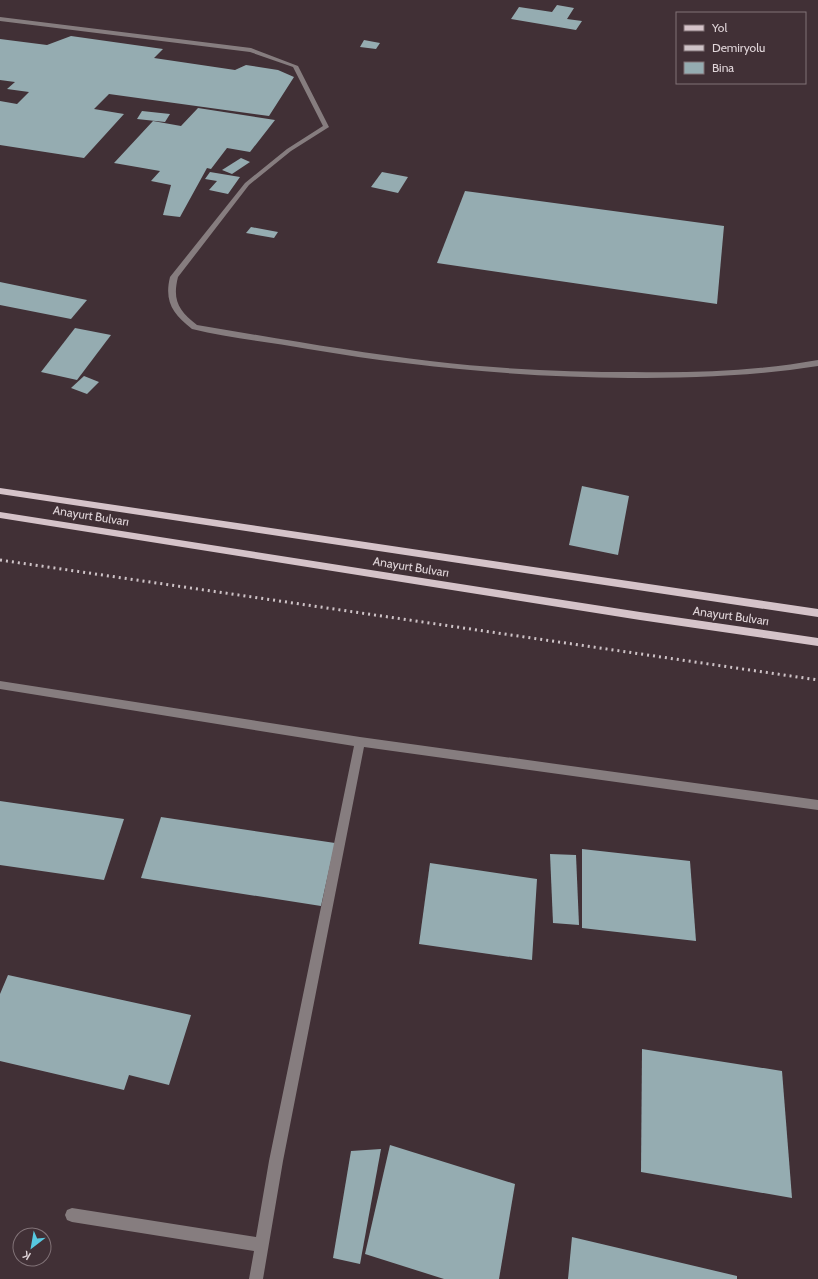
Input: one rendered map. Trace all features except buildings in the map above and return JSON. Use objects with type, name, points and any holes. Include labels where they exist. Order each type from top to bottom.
[{"type":"main road","name":"Anayurt Bulvarı","points":[[0,491],[818,613]]},
{"type":"main road","name":"Anayurt Bulvarı","points":[[0,515],[640,616],[818,642]]},
{"type":"street","points":[[0,18],[251,50],[295,66],[326,127],[289,150],[247,184],[174,277],[171,285],[172,302],[176,310],[184,319],[195,327],[430,364],[555,374],[642,375],[728,373],[784,369],[818,362]]},
{"type":"street","points":[[0,685],[360,742],[818,805]]},
{"type":"street","points":[[256,1279],[276,1160],[360,742]]},
{"type":"street","points":[[72,1215],[262,1245]]},
{"type":"railway","points":[[0,560],[818,680]]}]
